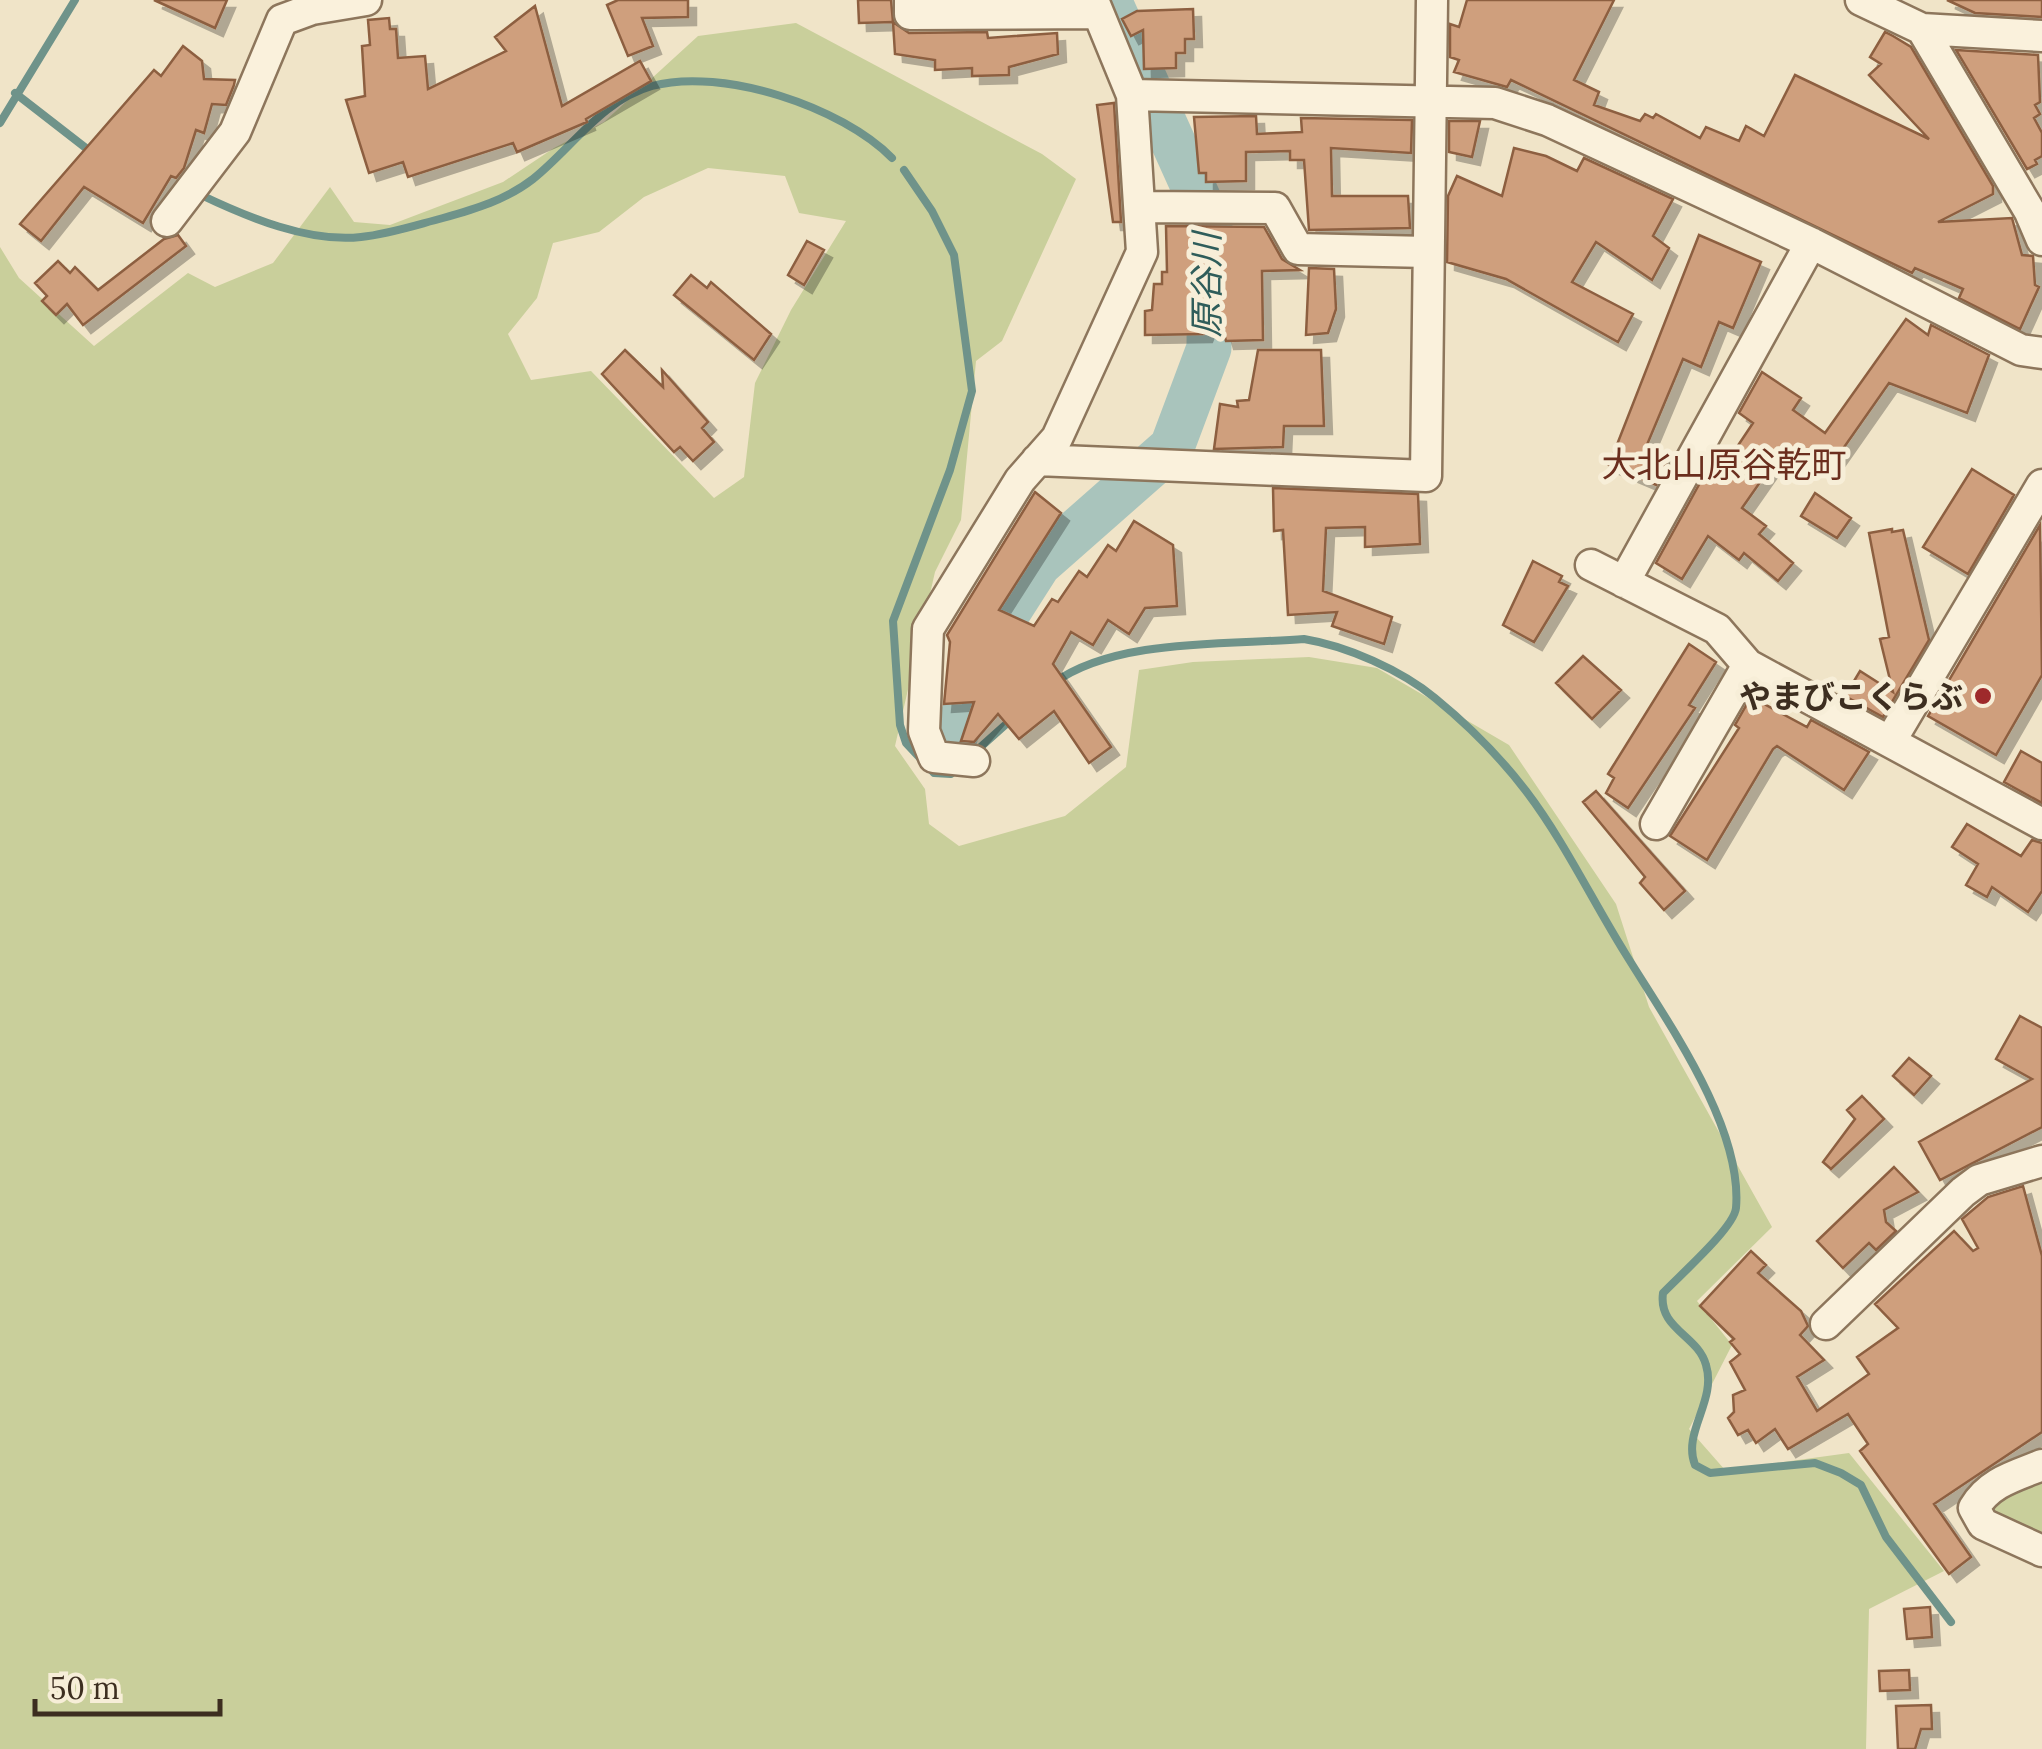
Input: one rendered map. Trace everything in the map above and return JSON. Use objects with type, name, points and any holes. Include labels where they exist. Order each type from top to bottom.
[{"type":"street","points":[[166,221],[236,132],[282,20],[312,9],[366,0]]},
{"type":"street","points":[[910,0],[910,14],[1096,6],[1132,95],[1142,252],[1057,438],[1037,460],[970,556],[928,629],[924,730],[934,757],[974,761]]},
{"type":"street","points":[[1037,460],[1426,476],[1432,0]]},
{"type":"street","points":[[1861,0],[1922,29],[2042,36]]},
{"type":"street","points":[[1922,29],[2038,220]]},
{"type":"street","points":[[1132,95],[1431,98],[1495,103],[1547,120],[1811,243],[2021,350],[2042,353]]},
{"type":"street","points":[[1141,207],[1275,208],[1298,249],[1427,252]]},
{"type":"street","points":[[1624,582],[1811,243]]},
{"type":"street","points":[[1891,740],[2042,484]]},
{"type":"street","points":[[1590,564],[1717,629],[1748,665],[2042,824]]},
{"type":"street","points":[[1656,824],[1748,665]]},
{"type":"street","points":[[1826,1324],[1963,1192],[1979,1180],[2042,1161]]},
{"type":"street","points":[[2042,1465],[2000,1481],[1982,1494],[1974,1508],[1983,1524],[2042,1550]]},
{"type":"green space","points":[[796,23],[1042,154],[1076,179],[1002,341],[976,361],[961,520],[935,572],[895,746],[925,789],[929,824],[959,846],[1065,816],[1126,767],[1139,670],[1193,662],[1309,657],[1377,668],[1509,745],[1616,904],[1649,1007],[1772,1227],[1697,1301],[1732,1345],[1689,1429],[1725,1470],[1849,1453],[1944,1571],[1869,1609],[1866,1749],[0,1749],[0,247],[19,278],[94,346],[188,273],[215,287],[273,263],[330,187],[354,222],[390,225],[503,182],[554,148],[604,122],[698,36]],"holes":[[[708,168],[785,176],[799,213],[846,221],[791,310],[755,383],[744,477],[714,498],[591,371],[531,380],[508,334],[537,298],[553,243],[599,232],[644,197]]]},
{"type":"green space","points":[[2042,1474],[2042,1541],[1991,1512],[1991,1499]]},
{"type":"building","points":[[154,0],[227,0],[215,28]]},
{"type":"building","points":[[618,0],[688,0],[688,17],[642,18],[653,46],[628,56],[607,5]]},
{"type":"building","points":[[858,0],[891,0],[893,22],[859,23]]},
{"type":"building","points":[[1467,0],[1614,0],[1574,80],[1599,92],[1594,105],[1640,121],[1645,114],[1653,118],[1656,114],[1700,138],[1706,127],[1739,141],[1746,126],[1764,136],[1795,75],[1929,139],[1869,75],[1881,64],[1870,57],[1885,32],[1893,36],[1911,47],[1993,186],[1993,194],[1938,222],[2012,218],[2022,255],[2033,256],[2035,285],[2039,287],[2020,329],[1959,298],[1963,289],[1915,268],[1912,273],[1511,80],[1507,87],[1454,72],[1459,60],[1450,57],[1450,24],[1459,27]]},
{"type":"building","points":[[1947,0],[2042,0],[2042,17],[1975,13]]},
{"type":"building","points":[[535,6],[562,106],[640,61],[651,81],[586,119],[587,122],[517,152],[513,143],[408,177],[403,162],[369,173],[346,100],[365,96],[362,46],[370,45],[368,20],[389,18],[390,29],[396,29],[398,58],[425,56],[428,89],[506,51],[495,37]]},
{"type":"building","points":[[1193,9],[1194,39],[1185,39],[1185,53],[1176,53],[1176,68],[1144,69],[1143,30],[1131,36],[1122,19],[1137,11]]},
{"type":"building","points":[[893,22],[909,33],[987,32],[988,38],[1057,33],[1058,54],[1009,67],[1009,75],[972,76],[972,68],[935,70],[935,60],[895,54]]},
{"type":"building","points":[[183,46],[202,61],[204,79],[235,80],[234,85],[226,105],[212,104],[204,133],[196,130],[184,168],[176,178],[171,176],[143,223],[84,187],[41,241],[20,224],[154,70],[161,76]]},
{"type":"building","points":[[1956,50],[2038,55],[2040,102],[2035,105],[2040,114],[2034,118],[2042,133],[2042,156],[2035,160],[2037,164],[2027,169]]},
{"type":"building","points":[[1114,103],[1121,222],[1113,222],[1097,105]]},
{"type":"building","points":[[1256,116],[1257,134],[1302,132],[1301,118],[1412,120],[1411,153],[1331,148],[1332,196],[1408,196],[1410,228],[1309,230],[1304,160],[1290,160],[1290,151],[1246,152],[1246,181],[1206,182],[1206,173],[1199,173],[1194,117]]},
{"type":"building","points":[[1449,121],[1480,121],[1472,157],[1449,152]]},
{"type":"building","points":[[1514,148],[1546,156],[1577,171],[1584,158],[1673,199],[1653,236],[1669,248],[1652,280],[1596,242],[1572,282],[1633,314],[1618,342],[1506,279],[1447,262],[1448,196],[1457,176],[1502,196]]},
{"type":"building","points":[[1166,226],[1264,227],[1282,259],[1300,270],[1262,271],[1263,340],[1226,341],[1223,330],[1207,326],[1204,334],[1145,335],[1145,311],[1152,310],[1154,284],[1162,284],[1162,272],[1167,272]]},
{"type":"building","points":[[178,235],[186,246],[83,325],[67,304],[56,315],[42,301],[47,296],[35,283],[58,261],[70,273],[75,267],[98,290],[164,239]]},
{"type":"building","points":[[1699,235],[1761,262],[1733,328],[1719,322],[1701,367],[1683,359],[1646,447],[1669,457],[1656,485],[1609,465]]},
{"type":"building","points":[[807,241],[824,250],[804,285],[788,275]]},
{"type":"building","points":[[1309,268],[1334,269],[1336,309],[1328,333],[1306,335]]},
{"type":"building","points":[[691,275],[707,288],[711,282],[771,334],[754,360],[674,295]]},
{"type":"building","points":[[1906,319],[1928,335],[1931,325],[1989,355],[1967,413],[1889,383],[1826,473],[1786,445],[1742,508],[1766,526],[1759,534],[1793,563],[1778,581],[1744,553],[1739,560],[1708,536],[1682,579],[1656,563],[1707,470],[1717,477],[1753,423],[1739,413],[1762,372],[1801,398],[1793,410],[1825,433]]},
{"type":"building","points":[[625,350],[663,387],[662,370],[708,422],[702,428],[714,442],[693,461],[680,447],[674,452],[602,374]]},
{"type":"building","points":[[1258,350],[1321,350],[1324,426],[1284,426],[1283,447],[1214,449],[1220,404],[1238,407],[1237,401],[1249,400]]},
{"type":"building","points":[[1972,469],[2014,495],[1968,574],[1923,547]]},
{"type":"building","points":[[1273,488],[1418,494],[1420,544],[1365,547],[1365,527],[1326,528],[1323,591],[1392,617],[1384,644],[1332,626],[1337,612],[1288,615],[1283,530],[1274,531]]},
{"type":"building","points":[[1035,492],[1061,513],[999,610],[1034,626],[1052,599],[1058,602],[1079,571],[1087,577],[1108,545],[1116,551],[1134,521],[1173,545],[1177,606],[1145,608],[1129,634],[1108,620],[1093,645],[1071,632],[1053,664],[1111,747],[1089,763],[1054,711],[1019,739],[998,714],[974,742],[961,741],[974,702],[944,704],[950,642],[947,635]]},
{"type":"building","points":[[1815,493],[1851,518],[1837,538],[1801,516]]},
{"type":"building","points":[[2040,525],[2042,675],[1996,755],[1928,716]]},
{"type":"building","points":[[1903,530],[1929,640],[1883,717],[1845,696],[1860,671],[1893,692],[1880,639],[1889,637],[1869,533]]},
{"type":"building","points":[[1533,561],[1562,576],[1559,582],[1568,586],[1534,642],[1503,625]]},
{"type":"building","points":[[1689,644],[1716,662],[1689,705],[1695,708],[1628,808],[1606,793],[1614,778],[1608,774]]},
{"type":"building","points":[[1583,656],[1621,690],[1592,719],[1556,683]]},
{"type":"building","points":[[1751,697],[1807,727],[1811,720],[1869,752],[1844,790],[1777,746],[1707,860],[1670,836],[1739,728],[1735,725]]},
{"type":"building","points":[[2021,751],[2042,763],[2042,803],[2004,782]]},
{"type":"building","points":[[1596,791],[1685,891],[1664,910],[1640,883],[1645,877],[1583,802]]},
{"type":"building","points":[[1967,824],[2021,856],[2032,840],[2042,843],[2042,891],[2028,912],[1992,887],[1987,897],[1966,885],[1978,864],[1952,847]]},
{"type":"building","points":[[2020,1016],[2042,1028],[2042,1127],[1940,1180],[1919,1142],[2032,1079],[1996,1059]]},
{"type":"building","points":[[1909,1058],[1931,1076],[1914,1095],[1893,1076]]},
{"type":"building","points":[[1862,1096],[1884,1119],[1831,1169],[1823,1162],[1855,1119],[1847,1110]]},
{"type":"building","points":[[1894,1167],[1918,1192],[1884,1210],[1886,1222],[1896,1231],[1876,1250],[1869,1243],[1843,1268],[1817,1241]]},
{"type":"building","points":[[2023,1186],[2042,1256],[2042,1432],[1934,1504],[1971,1557],[1949,1574],[1860,1451],[1868,1444],[1848,1414],[1788,1449],[1775,1429],[1756,1443],[1748,1430],[1738,1435],[1728,1418],[1734,1412],[1733,1395],[1745,1390],[1730,1362],[1740,1354],[1730,1342],[1734,1339],[1700,1306],[1751,1251],[1766,1265],[1758,1273],[1801,1311],[1808,1326],[1800,1335],[1824,1360],[1797,1377],[1817,1411],[1869,1374],[1857,1357],[1898,1328],[1875,1304],[1954,1231],[1973,1251],[1978,1248],[1962,1219],[1988,1197]]},
{"type":"building","points":[[1930,1607],[1932,1637],[1907,1639],[1904,1609]]},
{"type":"building","points":[[1909,1670],[1910,1690],[1880,1691],[1879,1671]]},
{"type":"building","points":[[1931,1705],[1932,1729],[1921,1729],[1915,1749],[1898,1749],[1896,1706]]},
{"type":"waterway","points":[[0,123],[75,0]]},
{"type":"waterway","name":"原谷川","points":[[952,745],[993,636],[1039,564],[1172,447],[1209,348],[1210,224],[1109,0]]},
{"type":"waterway","points":[[201,195],[258,220],[300,232],[341,238],[392,232],[467,211],[512,193],[547,167],[618,102],[652,86],[681,82],[712,82],[780,96],[843,123],[892,158]]},
{"type":"waterway","points":[[15,93],[91,152]]},
{"type":"waterway","points":[[904,170],[932,211],[954,255],[972,391],[950,470],[893,621],[900,725],[906,743],[934,773],[951,774],[958,768]]},
{"type":"waterway","points":[[1054,683],[1079,668],[1140,651],[1304,639],[1355,653],[1406,678],[1447,708],[1494,754],[1553,830],[1680,1042],[1715,1109],[1727,1143],[1735,1176],[1733,1217],[1663,1293],[1666,1315],[1695,1346],[1706,1365],[1707,1391],[1693,1441],[1695,1465],[1710,1473],[1815,1463],[1861,1485],[1886,1537],[1951,1622]]},
{"type":"waterway","points":[[975,752],[1013,718]]},
{"type":"place","name":"やまびこくらぶ","points":[[1983,696]]},
{"type":"district","name":"大北山原谷乾町","points":[[1724,464]]}]
